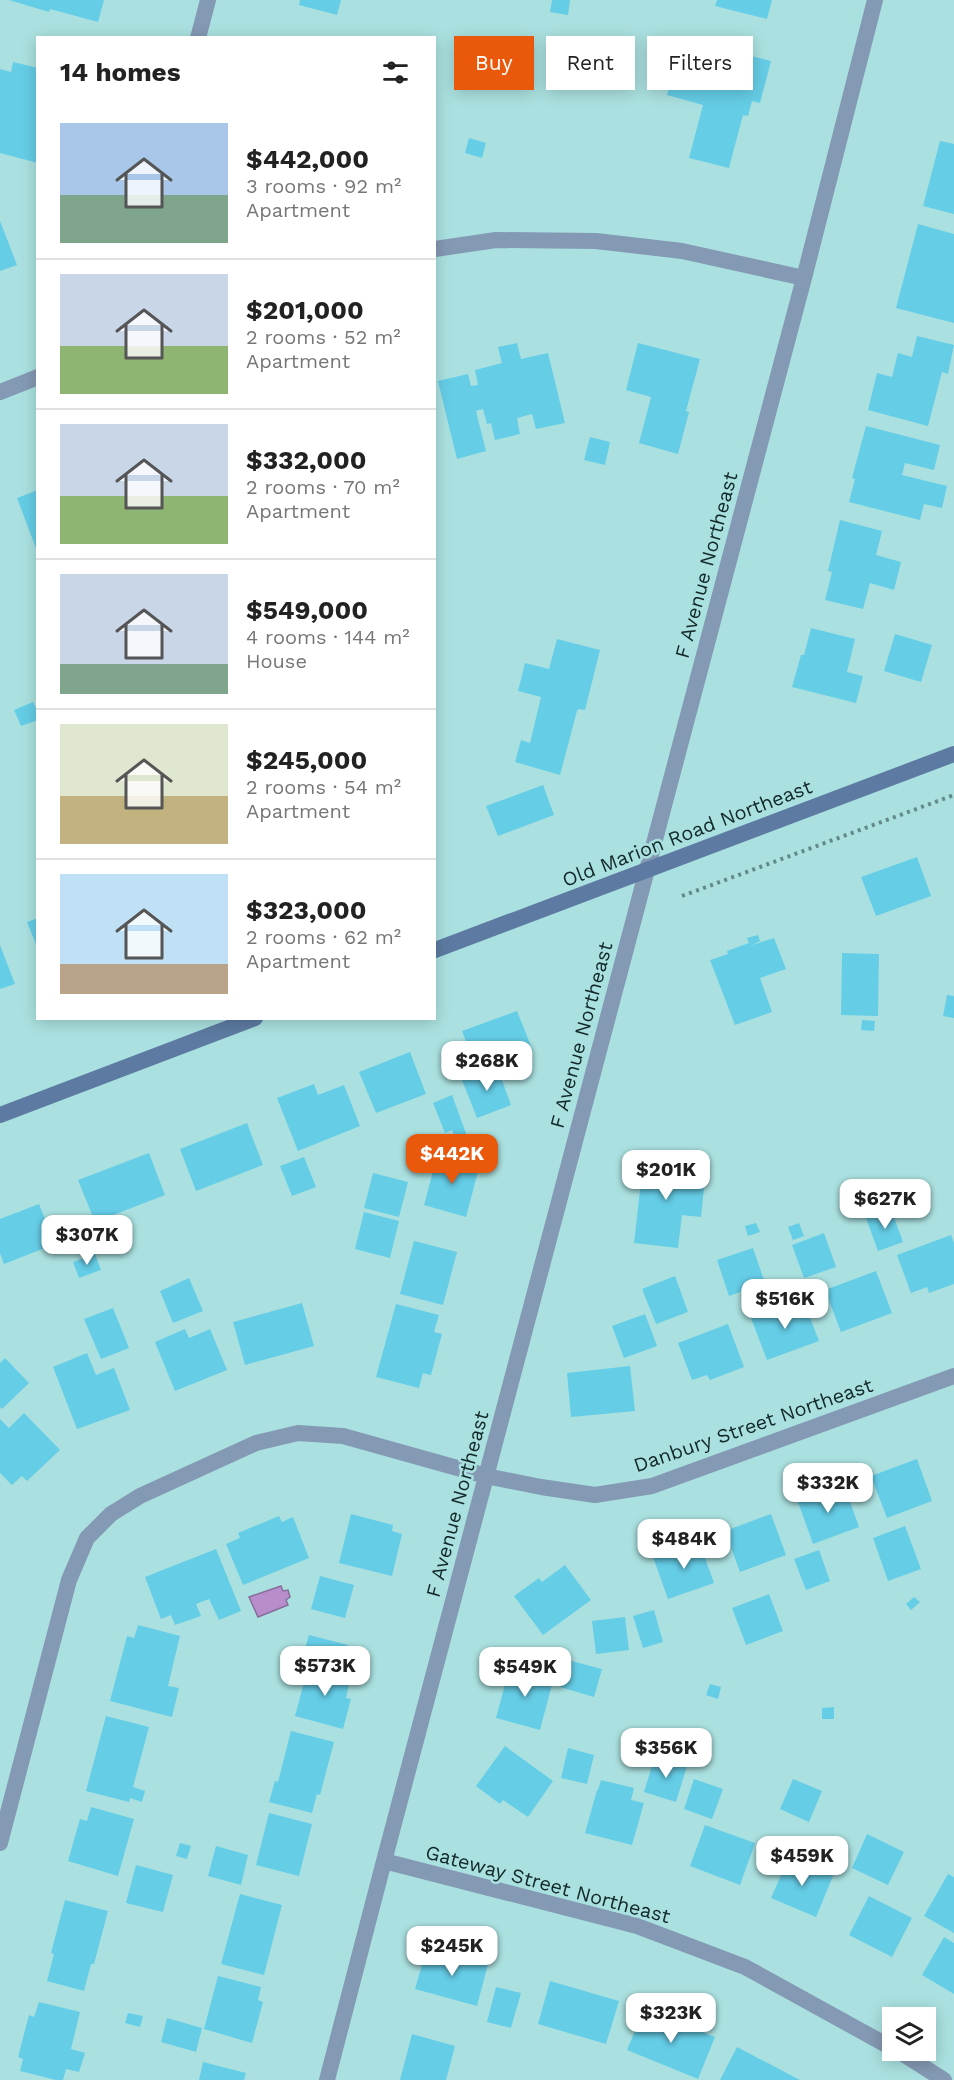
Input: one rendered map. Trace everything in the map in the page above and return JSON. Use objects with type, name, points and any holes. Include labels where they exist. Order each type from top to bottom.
[{"type":"main road","name":"Old Marion Road Northeast","points":[[436,950],[954,754]]},
{"type":"main road","points":[[0,1115],[250,1020]]},
{"type":"street","points":[[199,36],[208,0]]},
{"type":"street","name":"F Avenue Northeast","points":[[327,2080],[876,0]]},
{"type":"street","points":[[436,249],[496,240],[596,241],[682,251],[804,278]]},
{"type":"street","points":[[0,392],[36,378]]},
{"type":"street","name":"Danbury Street Northeast","points":[[0,1843],[69,1580],[87,1538],[111,1514],[140,1496],[256,1443],[298,1433],[343,1436],[486,1476],[595,1495],[652,1486],[954,1376]]},
{"type":"street","name":"Gateway Street Northeast","points":[[384,1861],[637,1926],[745,1967],[882,2042]]},
{"type":"street","points":[[914,2061],[944,2080]]},
{"type":"path","points":[[682,896],[954,795]]},
{"type":"shaded area","points":[[281,1586],[283,1591],[288,1590],[290,1597],[286,1600],[288,1605],[258,1617],[249,1597]]},
{"type":"building","points":[[9,0],[104,0],[98,22],[50,9],[49,12]]},
{"type":"building","points":[[300,0],[341,0],[337,15],[299,5]]},
{"type":"building","points":[[552,0],[570,0],[568,15],[550,12]]},
{"type":"building","points":[[717,0],[772,0],[767,19],[715,6]]},
{"type":"building","points":[[753,56],[771,61],[760,103],[752,101],[748,116],[743,115],[729,168],[689,158],[703,105],[667,95],[668,90],[753,90]]},
{"type":"building","points":[[13,62],[36,68],[36,162],[0,153],[0,69],[11,72]]},
{"type":"building","points":[[469,138],[486,143],[482,158],[465,153]]},
{"type":"building","points":[[940,141],[954,144],[954,214],[923,206]]},
{"type":"building","points":[[0,221],[17,265],[0,271]]},
{"type":"building","points":[[918,224],[954,234],[954,323],[896,308]]},
{"type":"building","points":[[917,336],[954,345],[948,374],[942,372],[928,426],[868,410],[877,373],[892,377],[898,353],[912,357]]},
{"type":"building","points":[[517,343],[521,359],[548,353],[565,423],[536,429],[532,414],[517,418],[520,434],[495,440],[491,423],[487,424],[483,409],[476,411],[486,451],[457,459],[438,381],[468,374],[471,386],[478,385],[475,370],[502,363],[498,347]]},
{"type":"building","points":[[638,343],[700,359],[686,411],[689,412],[678,454],[639,443],[651,397],[626,390]]},
{"type":"building","points":[[866,426],[940,445],[934,470],[905,463],[902,475],[947,486],[942,508],[924,504],[920,520],[849,502],[855,479],[852,478]]},
{"type":"building","points":[[590,437],[610,442],[605,465],[584,460]]},
{"type":"building","points":[[36,491],[36,548],[17,498]]},
{"type":"building","points":[[840,520],[882,531],[876,555],[901,562],[894,590],[870,583],[863,609],[825,600],[832,572],[828,571]]},
{"type":"building","points":[[811,628],[855,639],[847,672],[863,676],[856,703],[792,687]]},
{"type":"building","points":[[895,634],[932,645],[921,682],[884,671]]},
{"type":"building","points":[[557,639],[600,650],[585,710],[577,711],[560,775],[515,762],[521,740],[530,743],[541,697],[518,691],[525,663],[549,669]]},
{"type":"building","points":[[33,702],[36,708],[36,721],[21,726],[14,710]]},
{"type":"building","points":[[543,785],[554,815],[498,836],[486,806]]},
{"type":"building","points":[[917,857],[931,896],[876,916],[861,877]]},
{"type":"building","points":[[36,919],[36,944],[27,922]]},
{"type":"building","points":[[758,935],[760,941],[752,945],[774,938],[786,969],[760,978],[772,1012],[735,1025],[710,960],[728,954],[727,951],[749,943],[747,938]]},
{"type":"building","points":[[0,945],[15,984],[0,989]]},
{"type":"building","points":[[842,953],[879,954],[878,1016],[841,1015]]},
{"type":"building","points":[[947,995],[954,996],[954,1018],[943,1016]]},
{"type":"building","points":[[517,1011],[533,1051],[478,1073],[462,1031]]},
{"type":"building","points":[[862,1020],[875,1021],[874,1031],[861,1030]]},
{"type":"building","points":[[410,1052],[426,1094],[376,1113],[359,1072]]},
{"type":"building","points":[[497,1067],[511,1105],[477,1118],[462,1080]]},
{"type":"building","points":[[314,1084],[318,1095],[344,1085],[360,1126],[298,1151],[277,1098]]},
{"type":"building","points":[[452,1095],[467,1136],[456,1140],[452,1130],[445,1133],[433,1103]]},
{"type":"building","points":[[247,1123],[263,1165],[196,1191],[180,1149]]},
{"type":"building","points":[[149,1153],[165,1195],[95,1222],[78,1180]]},
{"type":"building","points":[[438,1153],[480,1164],[466,1217],[424,1205]]},
{"type":"building","points":[[644,1155],[687,1160],[686,1177],[705,1179],[701,1217],[682,1215],[678,1248],[634,1243]]},
{"type":"building","points":[[304,1157],[316,1187],[292,1196],[280,1166]]},
{"type":"building","points":[[373,1173],[408,1182],[399,1217],[364,1208]]},
{"type":"building","points":[[39,1204],[55,1244],[4,1264],[0,1253],[0,1219]]},
{"type":"building","points":[[891,1209],[903,1242],[878,1251],[866,1218]]},
{"type":"building","points":[[364,1212],[399,1221],[390,1258],[355,1249]]},
{"type":"building","points":[[756,1223],[760,1232],[748,1236],[745,1226]]},
{"type":"building","points":[[799,1223],[804,1236],[793,1240],[788,1227]]},
{"type":"building","points":[[824,1233],[836,1267],[804,1278],[792,1245]]},
{"type":"building","points":[[951,1235],[954,1243],[954,1284],[929,1293],[927,1287],[911,1293],[897,1255]]},
{"type":"building","points":[[414,1241],[457,1252],[443,1305],[400,1294]]},
{"type":"building","points":[[753,1248],[765,1283],[729,1296],[717,1260]]},
{"type":"building","points":[[95,1254],[101,1270],[79,1278],[73,1262]]},
{"type":"building","points":[[876,1271],[892,1313],[841,1332],[825,1290]]},
{"type":"building","points":[[675,1276],[688,1312],[656,1324],[642,1289]]},
{"type":"building","points":[[189,1278],[203,1311],[173,1323],[160,1291]]},
{"type":"building","points":[[803,1299],[819,1341],[767,1360],[751,1318]]},
{"type":"building","points":[[302,1303],[314,1346],[245,1365],[233,1322]]},
{"type":"building","points":[[396,1304],[439,1315],[434,1332],[442,1334],[431,1375],[423,1373],[419,1388],[376,1377]]},
{"type":"building","points":[[113,1308],[129,1348],[101,1359],[84,1319]]},
{"type":"building","points":[[645,1314],[657,1346],[624,1358],[612,1326]]},
{"type":"building","points":[[728,1324],[744,1367],[710,1380],[707,1375],[692,1380],[678,1343]]},
{"type":"building","points":[[185,1329],[189,1338],[210,1329],[227,1370],[175,1391],[155,1342]]},
{"type":"building","points":[[87,1353],[96,1375],[114,1368],[130,1410],[77,1429],[53,1367]]},
{"type":"building","points":[[5,1358],[29,1383],[2,1409],[0,1407],[0,1363]]},
{"type":"building","points":[[630,1366],[635,1411],[571,1417],[567,1373]]},
{"type":"building","points":[[24,1413],[60,1450],[27,1481],[22,1476],[12,1485],[0,1473],[0,1419],[9,1428]]},
{"type":"building","points":[[917,1459],[932,1501],[887,1518],[871,1476]]},
{"type":"building","points":[[844,1485],[859,1527],[813,1544],[798,1502]]},
{"type":"building","points":[[351,1514],[393,1525],[392,1531],[402,1534],[392,1576],[339,1563]]},
{"type":"building","points":[[771,1514],[786,1555],[740,1572],[725,1531]]},
{"type":"building","points":[[279,1516],[282,1522],[293,1517],[309,1558],[243,1585],[226,1544],[240,1538],[238,1533]]},
{"type":"building","points":[[905,1526],[921,1569],[888,1581],[873,1538]]},
{"type":"building","points":[[699,1541],[714,1583],[668,1599],[653,1557]]},
{"type":"building","points":[[216,1549],[241,1611],[219,1620],[209,1599],[196,1604],[201,1616],[175,1625],[171,1615],[161,1619],[145,1577]]},
{"type":"building","points":[[819,1550],[830,1581],[806,1590],[794,1559]]},
{"type":"building","points":[[565,1565],[591,1600],[543,1635],[514,1596],[539,1578],[542,1582]]},
{"type":"building","points":[[320,1576],[354,1585],[345,1618],[311,1609]]},
{"type":"building","points":[[769,1594],[783,1631],[746,1645],[732,1608]]},
{"type":"building","points":[[914,1597],[920,1602],[911,1610],[906,1604]]},
{"type":"building","points":[[654,1610],[663,1642],[643,1648],[633,1616]]},
{"type":"building","points":[[625,1617],[629,1650],[596,1654],[592,1621]]},
{"type":"building","points":[[138,1625],[180,1636],[168,1686],[179,1688],[172,1717],[110,1701],[127,1636],[134,1638]]},
{"type":"building","points":[[309,1635],[348,1645],[342,1668],[302,1658]]},
{"type":"building","points":[[568,1660],[602,1669],[594,1697],[560,1687]]},
{"type":"building","points":[[309,1664],[351,1675],[346,1698],[351,1699],[343,1729],[295,1716]]},
{"type":"building","points":[[510,1666],[554,1677],[540,1730],[496,1718]]},
{"type":"building","points":[[710,1684],[721,1687],[718,1699],[706,1695]]},
{"type":"building","points":[[834,1707],[834,1719],[822,1719],[822,1708]]},
{"type":"building","points":[[106,1716],[149,1727],[133,1787],[145,1791],[142,1802],[130,1798],[129,1802],[86,1791]]},
{"type":"building","points":[[291,1731],[334,1742],[320,1795],[317,1794],[312,1813],[269,1802],[275,1781],[278,1782]]},
{"type":"building","points":[[505,1746],[553,1781],[528,1817],[503,1800],[500,1804],[476,1786]]},
{"type":"building","points":[[568,1748],[594,1755],[587,1784],[561,1778]]},
{"type":"building","points":[[655,1756],[687,1766],[676,1802],[644,1792]]},
{"type":"building","points":[[694,1779],[723,1789],[712,1819],[684,1809]]},
{"type":"building","points":[[793,1779],[822,1791],[809,1822],[780,1809]]},
{"type":"building","points":[[601,1780],[634,1788],[631,1800],[644,1803],[632,1845],[585,1833]]},
{"type":"building","points":[[91,1807],[134,1819],[118,1876],[68,1861],[80,1819],[87,1821]]},
{"type":"building","points":[[269,1813],[312,1824],[299,1876],[256,1865]]},
{"type":"building","points":[[705,1825],[755,1843],[740,1885],[690,1866]]},
{"type":"building","points":[[867,1834],[904,1852],[888,1885],[852,1868]]},
{"type":"building","points":[[180,1843],[191,1846],[187,1859],[176,1856]]},
{"type":"building","points":[[216,1846],[248,1855],[241,1885],[208,1876]]},
{"type":"building","points":[[789,1857],[833,1876],[816,1917],[771,1898]]},
{"type":"building","points":[[136,1865],[173,1875],[163,1912],[126,1903]]},
{"type":"building","points":[[948,1874],[954,1877],[954,1933],[924,1916]]},
{"type":"building","points":[[240,1894],[282,1905],[264,1975],[221,1964]]},
{"type":"building","points":[[869,1896],[912,1918],[892,1957],[849,1935]]},
{"type":"building","points":[[65,1900],[108,1911],[94,1964],[91,1964],[84,1991],[47,1981],[54,1954],[51,1953]]},
{"type":"building","points":[[944,1937],[954,1943],[954,1994],[922,1975]]},
{"type":"building","points":[[427,1947],[488,1964],[477,2006],[415,1989]]},
{"type":"building","points":[[218,1976],[261,1987],[258,2000],[263,2002],[252,2043],[204,2029]]},
{"type":"building","points":[[550,1981],[619,2001],[606,2044],[538,2024]]},
{"type":"building","points":[[496,1987],[521,1993],[511,2028],[487,2022]]},
{"type":"building","points":[[39,2002],[80,2012],[71,2049],[85,2053],[79,2072],[66,2069],[63,2080],[20,2071],[23,2059],[18,2057],[29,2015],[34,2017]]},
{"type":"building","points":[[644,2009],[715,2037],[698,2079],[627,2050]]},
{"type":"building","points":[[128,2013],[143,2016],[140,2027],[125,2023]]},
{"type":"building","points":[[167,2018],[202,2028],[196,2052],[161,2042]]},
{"type":"building","points":[[412,2034],[455,2046],[446,2080],[400,2080]]},
{"type":"building","points":[[737,2047],[800,2080],[720,2080]]},
{"type":"building","points":[[203,2062],[246,2073],[244,2080],[199,2080]]}]
